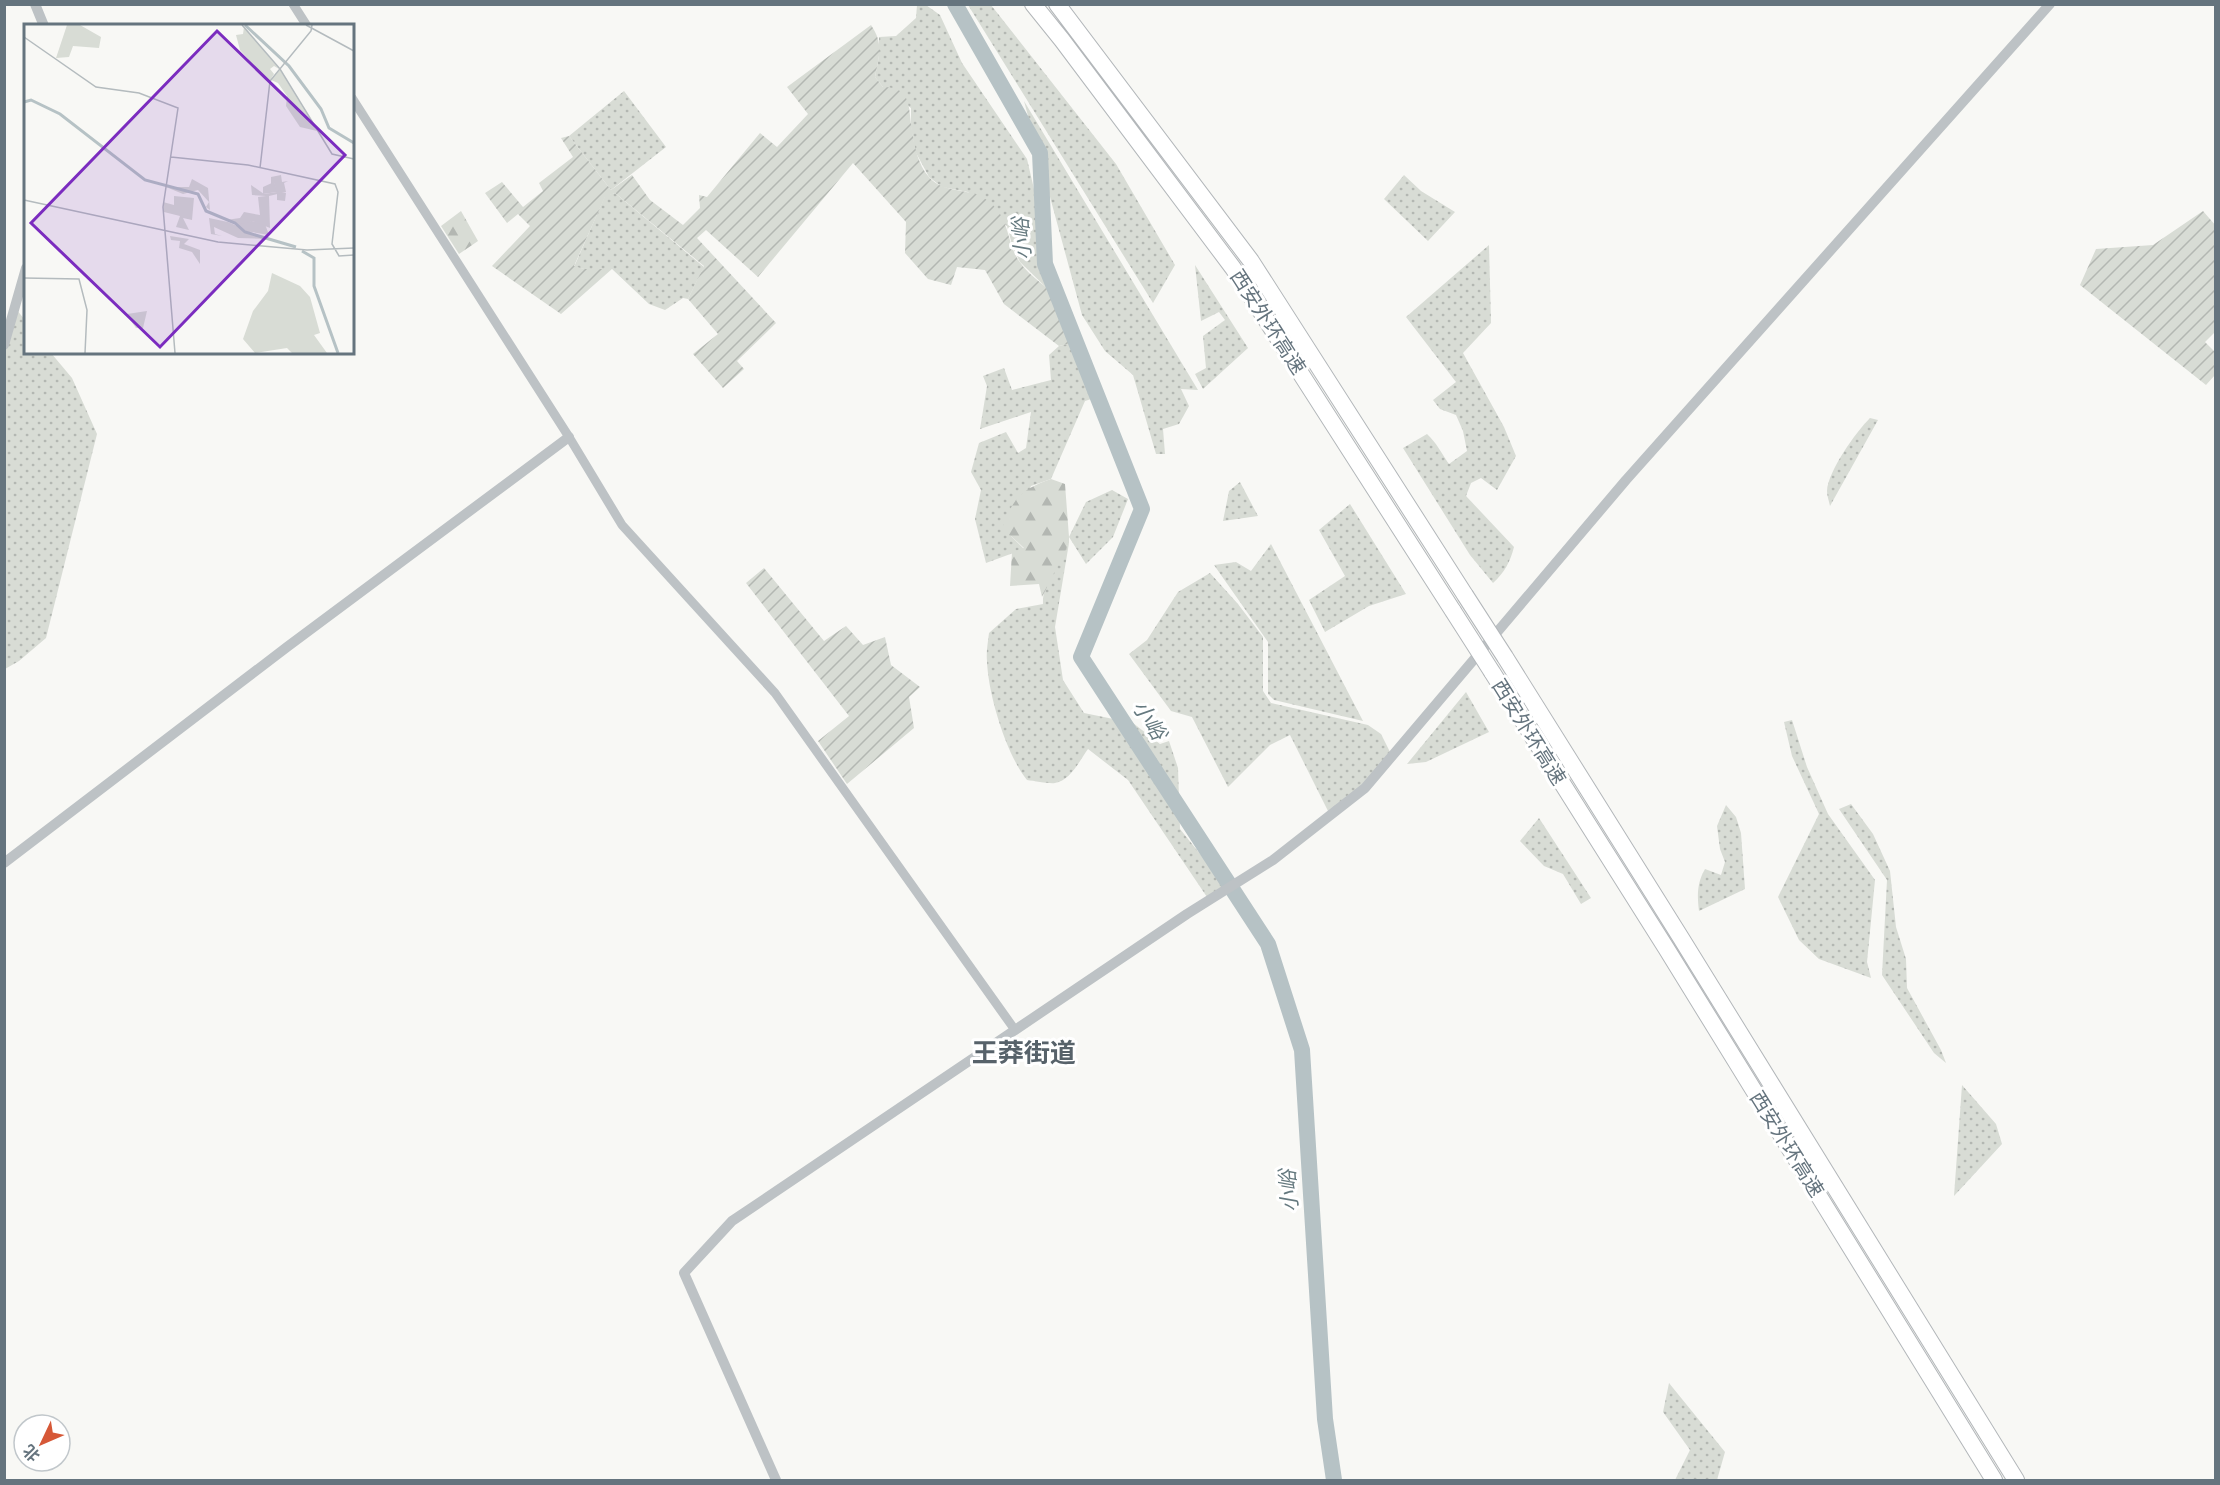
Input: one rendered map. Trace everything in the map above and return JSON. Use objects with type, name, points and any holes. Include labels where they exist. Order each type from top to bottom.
[{"type":"highway","name":"西安外环高速","points":[[1033,4],[1233,268],[1453,610],[1672,958],[1994,1480]]},
{"type":"highway","name":"西安外环高速","points":[[1057,4],[1251,261],[1681,938],[2016,1480]]},
{"type":"street","points":[[35,4],[43,24]]},
{"type":"street","points":[[293,4],[306,24]]},
{"type":"street","points":[[776,1480],[684,1273],[732,1221],[1187,914],[1273,860],[1365,788],[1626,480],[2050,4]]},
{"type":"street","points":[[354,101],[569,437],[622,525],[775,693],[1015,1030]]},
{"type":"street","points":[[4,345],[24,275]]},
{"type":"street","points":[[4,863],[287,647],[569,437]]},
{"type":"green space","points":[[917,5],[926,5],[940,15],[962,63],[1027,159],[1060,301],[1020,262],[1013,248],[1007,226],[968,192],[942,187],[929,177],[915,151],[911,108],[883,87],[875,77],[879,56],[879,37],[896,36],[916,18]]},
{"type":"green space","points":[[968,5],[991,5],[1116,164],[1175,265],[1153,303]]},
{"type":"green space","points":[[871,25],[879,44],[875,77],[883,87],[893,88],[904,95],[909,107],[915,148],[925,172],[941,186],[977,195],[993,205],[1003,220],[1019,261],[1062,303],[1076,342],[1059,346],[1004,304],[985,270],[957,267],[951,285],[928,279],[905,253],[906,222],[853,163],[758,277],[706,230],[697,238],[776,323],[737,361],[744,369],[723,388],[693,354],[718,334],[688,299],[704,266],[615,193],[605,197],[574,266],[584,269],[612,269],[561,314],[492,266],[530,226],[518,214],[507,223],[485,193],[502,182],[523,207],[543,191],[539,183],[573,157],[561,138],[569,136],[611,190],[632,175],[650,200],[683,225],[700,208],[699,195],[707,197],[760,133],[777,147],[808,114],[787,87]]},
{"type":"green space","points":[[624,91],[666,147],[611,190],[569,136]]},
{"type":"green space","points":[[1024,101],[1198,390],[1181,389],[1189,406],[1179,424],[1163,429],[1165,454],[1156,454],[1133,375],[1105,351],[1082,315]]},
{"type":"green space","points":[[1404,175],[1421,191],[1455,212],[1428,241],[1384,199]]},
{"type":"green space","points":[[615,193],[704,267],[688,299],[683,298],[665,310],[649,304],[612,269],[574,267],[605,196]]},
{"type":"green space","points":[[461,211],[478,241],[459,254],[441,226]]},
{"type":"green space","points":[[2203,211],[2216,226],[2215,332],[2205,342],[2215,352],[2215,375],[2206,385],[2080,285],[2096,249],[2153,245]]},
{"type":"green space","points":[[1489,245],[1491,323],[1463,353],[1504,427],[1516,456],[1497,490],[1481,478],[1471,483],[1466,496],[1514,547],[1501,575],[1493,583],[1470,555],[1403,448],[1427,434],[1449,464],[1467,451],[1463,431],[1456,415],[1440,409],[1433,400],[1456,382],[1406,317]]},
{"type":"green space","points":[[1195,265],[1248,348],[1203,389],[1195,374],[1206,368],[1203,336],[1225,320],[1219,312],[1201,321]]},
{"type":"green space","points":[[16,309],[24,319],[24,354],[52,354],[72,378],[97,434],[46,638],[19,661],[5,669],[4,357]]},
{"type":"green space","points":[[1076,342],[1092,377],[1104,395],[1085,401],[1051,479],[1031,486],[1011,536],[1024,549],[986,563],[975,519],[981,490],[971,472],[979,443],[1006,432],[1018,453],[1026,448],[1031,412],[980,429],[987,386],[983,376],[1004,368],[1012,390],[1051,380],[1049,355],[1059,346]]},
{"type":"green space","points":[[1870,418],[1878,420],[1830,506],[1827,491],[1832,473],[1851,442]]},
{"type":"green space","points":[[1051,479],[1065,484],[1069,543],[1042,597],[1039,584],[1010,586],[1012,552],[1024,548],[1011,536],[1001,532],[1018,498],[1031,487]]},
{"type":"green space","points":[[1240,482],[1258,516],[1223,521],[1229,491]]},
{"type":"green space","points":[[1112,490],[1128,499],[1113,537],[1086,564],[1069,537],[1086,502]]},
{"type":"green space","points":[[1350,504],[1406,594],[1369,606],[1325,632],[1309,600],[1345,576],[1319,530]]},
{"type":"green space","points":[[1069,543],[1055,627],[1063,680],[1084,713],[1133,723],[1160,744],[1169,741],[1178,768],[1180,829],[1225,885],[1207,897],[1128,780],[1088,749],[1074,769],[1060,781],[1050,783],[1027,780],[1005,740],[988,675],[989,633],[1016,609],[1043,604],[1048,581]]},
{"type":"green space","points":[[1271,544],[1363,721],[1274,700],[1268,694],[1268,642],[1214,565],[1236,562],[1251,571]]},
{"type":"green space","points":[[764,568],[824,641],[846,626],[863,645],[885,637],[891,665],[920,687],[909,697],[914,728],[847,784],[818,741],[849,716],[746,583]]},
{"type":"green space","points":[[1210,573],[1263,637],[1263,691],[1271,703],[1368,725],[1381,734],[1391,754],[1359,793],[1330,815],[1290,735],[1270,745],[1228,787],[1192,717],[1171,711],[1129,654],[1147,640],[1178,592]]},
{"type":"green space","points":[[1466,692],[1489,732],[1426,762],[1407,764]]},
{"type":"green space","points":[[1792,720],[1807,767],[1828,814],[1875,880],[1867,962],[1871,978],[1819,959],[1799,940],[1778,897],[1819,814],[1792,756],[1784,722]]},
{"type":"green space","points":[[1851,804],[1873,834],[1890,871],[1896,927],[1906,959],[1907,988],[1946,1063],[1934,1053],[1882,975],[1887,880],[1839,809]]},
{"type":"green space","points":[[1726,805],[1736,817],[1741,833],[1745,889],[1699,911],[1698,889],[1705,869],[1721,875],[1725,862],[1720,849],[1717,826]]},
{"type":"green space","points":[[1539,818],[1591,898],[1581,904],[1563,874],[1544,866],[1520,841]]},
{"type":"green space","points":[[1962,1085],[1996,1124],[2002,1144],[1954,1196]]},
{"type":"green space","points":[[1669,1383],[1725,1452],[1717,1480],[1675,1480],[1690,1450],[1663,1412]]},
{"type":"waterway","name":"小峪","points":[[955,4],[1040,153],[1045,264],[1142,509],[1081,657],[1268,944],[1302,1050],[1325,1419],[1334,1480]]},
{"type":"district","name":"王莽街道","points":[[1024,1053]]}]
